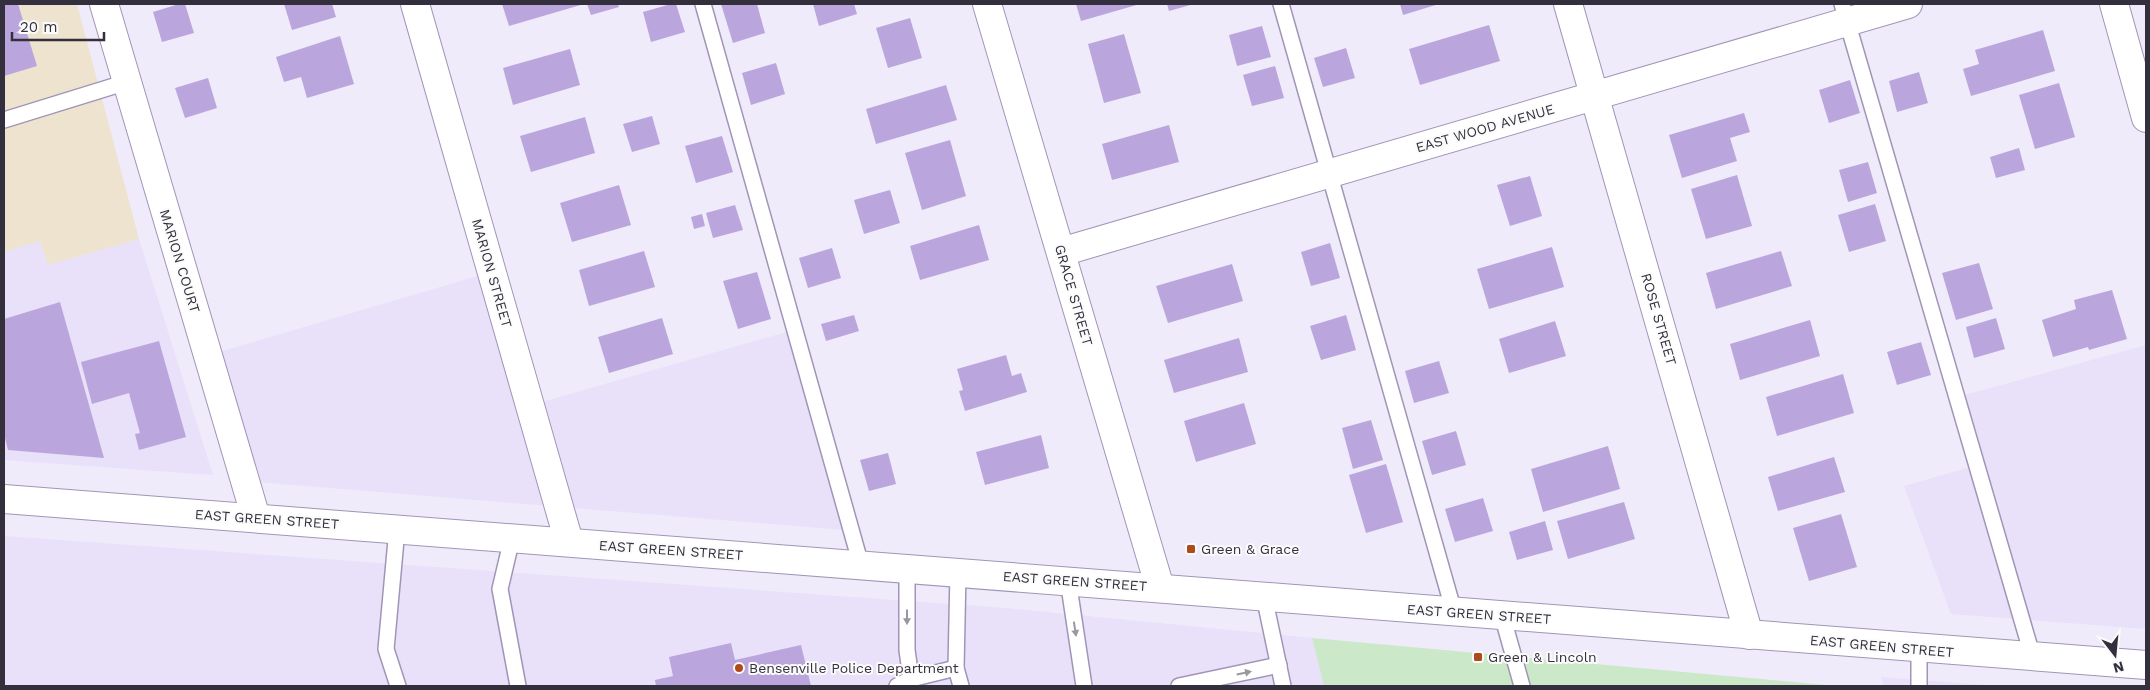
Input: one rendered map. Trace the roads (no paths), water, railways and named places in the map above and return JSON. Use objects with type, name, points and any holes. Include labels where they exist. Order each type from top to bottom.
[{"type":"street","name":"MARION COURT","points":[[104,4],[256,518]]},
{"type":"street","name":"MARION STREET","points":[[415,4],[569,542]]},
{"type":"street","name":"GRACE STREET","points":[[987,4],[1160,588]]},
{"type":"street","name":"ROSE STREET","points":[[1568,4],[1749,635]]},
{"type":"street","name":"EAST WOOD AVENUE","points":[[1062,252],[1595,96],[1845,13],[1908,4]]},
{"type":"street","points":[[2114,4],[2146,118]]},
{"type":"street","name":"EAST GREEN STREET","points":[[4,499],[1068,580],[2033,658],[2146,665]]},
{"type":"lane","points":[[703,4],[861,565]]},
{"type":"lane","points":[[1281,4],[1454,612]]},
{"type":"lane","points":[[1845,13],[2033,658]]},
{"type":"lane","points":[[4,120],[127,82]]},
{"type":"lane","points":[[396,529],[386,649],[398,686]]},
{"type":"lane","points":[[512,538],[500,589],[518,686]]},
{"type":"lane","points":[[907,568],[907,650],[904,683],[956,668]]},
{"type":"lane","points":[[958,572],[956,668],[961,686]]},
{"type":"lane","points":[[1068,580],[1084,686]]},
{"type":"lane","points":[[1264,596],[1283,686]]},
{"type":"lane","points":[[1502,615],[1522,686]]},
{"type":"lane","points":[[1918,648],[1919,686]]},
{"type":"lane","points":[[1179,686],[1279,665]]},
{"type":"place","name":"Green & Grace","points":[[1191,549]]},
{"type":"place","name":"Green & Lincoln","points":[[1478,657]]},
{"type":"place","name":"Bensenville Police Department","points":[[739,668]]}]
